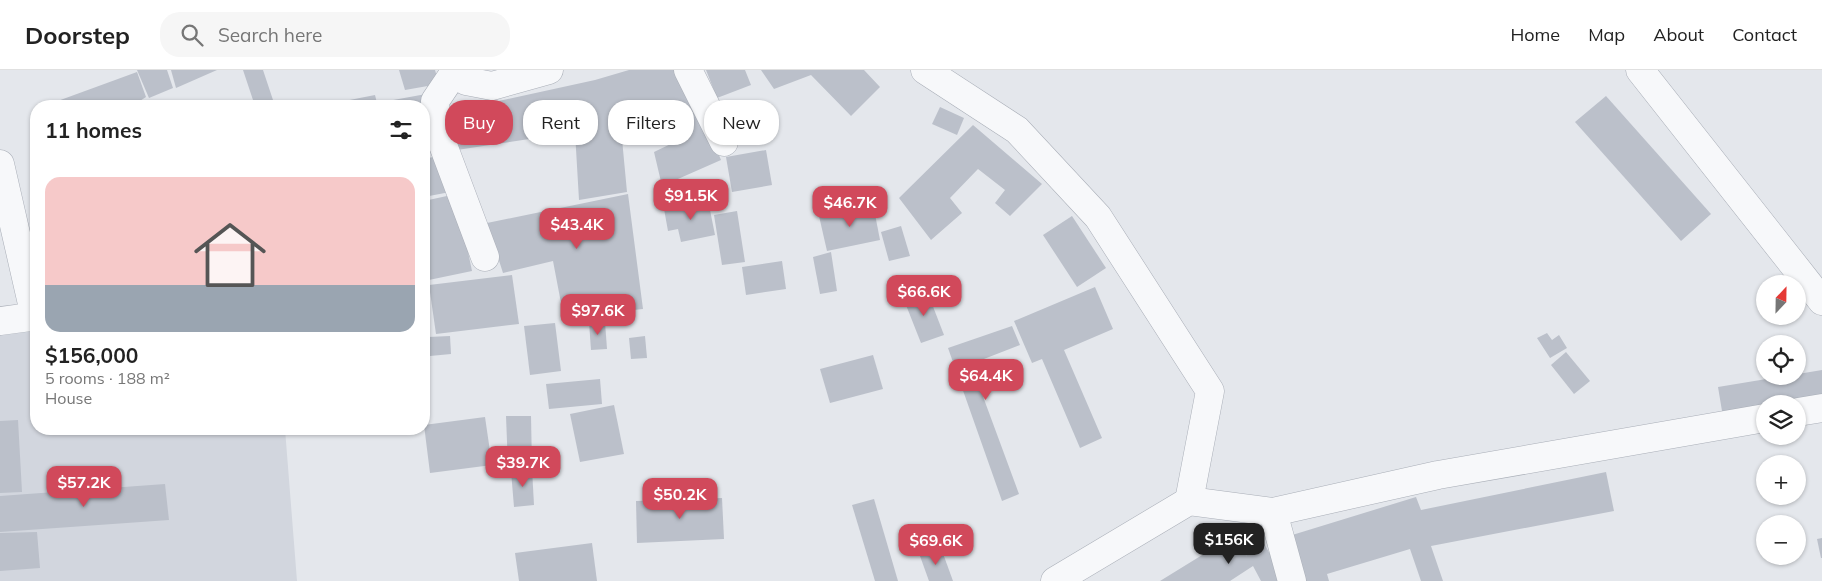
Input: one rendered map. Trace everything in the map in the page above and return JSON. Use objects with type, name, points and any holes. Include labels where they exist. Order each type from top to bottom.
[{"type":"street","points":[[485,257],[437,129],[435,101],[456,70],[466,81],[492,86],[550,70]]},
{"type":"street","points":[[688,70],[704,102]]},
{"type":"street","points":[[925,70],[1017,130],[1098,217],[1210,391],[1189,501]]},
{"type":"street","points":[[1640,70],[1822,301]]},
{"type":"street","points":[[0,164],[30,291]]},
{"type":"street","points":[[0,321],[30,317]]},
{"type":"street","points":[[1806,411],[1822,408]]},
{"type":"street","points":[[1055,581],[1189,501],[1273,512],[1438,475],[1756,420]]},
{"type":"street","points":[[1273,512],[1292,581]]},
{"type":"shaded area","points":[[30,331],[30,435],[285,435],[297,581],[0,581],[0,333]]},
{"type":"building","points":[[137,70],[167,70],[173,88],[149,98]]},
{"type":"building","points":[[171,70],[217,70],[176,88]]},
{"type":"building","points":[[243,70],[263,70],[273,100],[253,100]]},
{"type":"building","points":[[399,70],[435,70],[439,84],[405,90]]},
{"type":"building","points":[[629,70],[684,70],[704,119],[704,145],[715,145],[721,160],[662,186],[654,152],[669,145],[694,145],[694,100],[608,100],[608,145],[623,145],[627,192],[579,200],[576,145],[598,145],[598,100],[523,100],[523,140],[513,141],[513,100],[503,100],[595,80]]},
{"type":"building","points":[[706,70],[745,70],[751,85],[717,98]]},
{"type":"building","points":[[761,70],[864,70],[880,87],[851,116],[811,75],[774,89]]},
{"type":"building","points":[[137,72],[146,97],[141,100],[60,100]]},
{"type":"building","points":[[426,94],[425,100],[393,100]]},
{"type":"building","points":[[375,95],[376,100],[350,100]]},
{"type":"building","points":[[1606,96],[1711,214],[1681,241],[1575,122]]},
{"type":"building","points":[[940,107],[964,118],[957,135],[932,124]]},
{"type":"building","points":[[973,125],[1042,184],[1010,216],[995,203],[1005,190],[978,169],[950,198],[962,213],[931,240],[899,198]]},
{"type":"building","points":[[456,145],[490,145],[457,150]]},
{"type":"building","points":[[766,150],[772,185],[732,192],[726,157]]},
{"type":"building","points":[[442,155],[450,192],[430,196],[430,158]]},
{"type":"building","points":[[456,194],[472,271],[430,280],[430,200]]},
{"type":"building","points":[[628,194],[643,309],[614,312],[608,294],[591,295],[591,304],[561,303],[553,261],[503,273],[487,223]]},
{"type":"building","points":[[708,200],[715,235],[681,242],[678,229],[668,231],[664,209]]},
{"type":"building","points":[[873,204],[880,240],[827,251],[819,216]]},
{"type":"building","points":[[737,211],[745,262],[722,265],[714,215]]},
{"type":"building","points":[[1072,216],[1106,268],[1077,287],[1043,235]]},
{"type":"building","points":[[901,226],[910,256],[889,261],[881,232]]},
{"type":"building","points":[[831,252],[837,291],[820,294],[813,257]]},
{"type":"building","points":[[782,261],[786,289],[746,295],[742,267]]},
{"type":"building","points":[[512,275],[519,324],[436,334],[430,285]]},
{"type":"building","points":[[1095,287],[1113,329],[1064,350],[1102,438],[1080,448],[1042,359],[1032,363],[1014,321]]},
{"type":"building","points":[[927,291],[944,335],[921,343],[904,300]]},
{"type":"building","points":[[589,322],[605,322],[607,349],[591,350]]},
{"type":"building","points":[[555,323],[561,371],[530,375],[524,326]]},
{"type":"building","points":[[1012,326],[1020,345],[971,364],[1019,494],[1002,501],[948,348]]},
{"type":"building","points":[[1547,333],[1552,340],[1559,335],[1567,348],[1550,358],[1537,338]]},
{"type":"building","points":[[450,336],[451,354],[430,356],[430,337]]},
{"type":"building","points":[[645,336],[647,358],[631,359],[629,338]]},
{"type":"building","points":[[1566,352],[1590,381],[1574,394],[1551,365]]},
{"type":"building","points":[[873,355],[883,389],[830,403],[820,369]]},
{"type":"building","points":[[1822,370],[1822,400],[1806,403],[1806,395],[1756,395],[1756,412],[1723,417],[1718,387],[1756,381],[1756,385],[1806,385],[1806,373]]},
{"type":"building","points":[[600,379],[602,404],[549,409],[546,384]]},
{"type":"building","points":[[614,405],[624,454],[580,462],[570,414]]},
{"type":"building","points":[[506,416],[531,416],[532,466],[508,467]]},
{"type":"building","points":[[485,417],[492,465],[430,473],[425,435],[430,435],[430,424]]},
{"type":"building","points":[[18,420],[22,492],[0,493],[0,421]]},
{"type":"building","points":[[532,469],[534,505],[514,507],[511,471]]},
{"type":"building","points":[[1606,472],[1614,511],[1431,546],[1443,581],[1421,581],[1410,549],[1327,574],[1329,581],[1304,581],[1289,536],[1416,497],[1421,510]]},
{"type":"building","points":[[165,484],[169,520],[0,532],[0,496]]},
{"type":"building","points":[[722,498],[724,539],[637,543],[636,501]]},
{"type":"building","points":[[874,499],[898,581],[875,581],[852,505]]},
{"type":"building","points":[[37,532],[40,568],[0,571],[0,533]]},
{"type":"building","points":[[1233,536],[1247,557],[1245,553],[1263,542],[1286,581],[1261,581],[1253,566],[1230,581],[1160,581]]},
{"type":"building","points":[[1822,538],[1822,558],[1821,558],[1817,539]]},
{"type":"building","points":[[592,543],[597,581],[519,581],[515,553]]},
{"type":"building","points":[[941,548],[953,581],[929,581],[920,556]]}]
